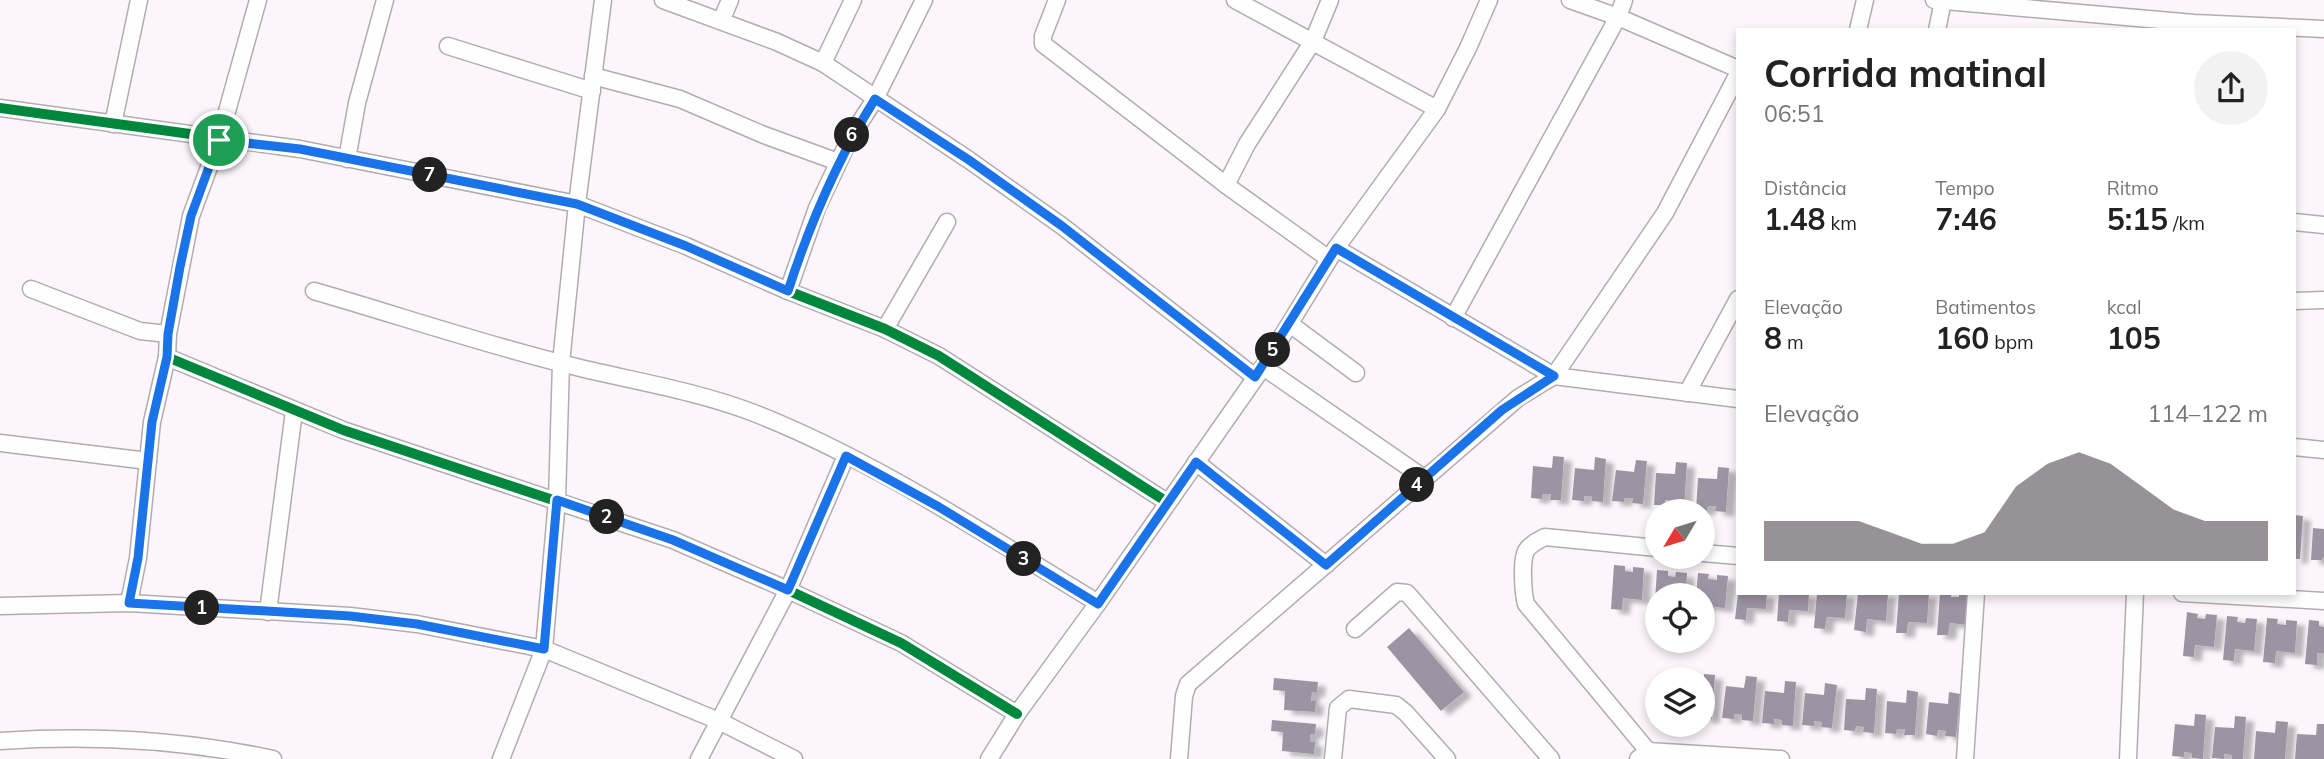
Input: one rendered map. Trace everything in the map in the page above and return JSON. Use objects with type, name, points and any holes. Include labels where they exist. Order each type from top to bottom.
[{"type":"street","points":[[113,124],[139,0]]},
{"type":"street","points":[[129,603],[138,558],[152,422],[167,357],[168,334],[191,216],[219,140],[258,0]]},
{"type":"street","points":[[347,159],[357,103],[385,0]]},
{"type":"street","points":[[501,759],[544,649],[557,500],[561,363],[577,204],[603,0]]},
{"type":"street","points":[[663,0],[777,42],[823,63],[969,160],[1259,372],[1424,478]]},
{"type":"street","points":[[721,21],[730,0]]},
{"type":"street","points":[[823,63],[853,0]]},
{"type":"street","points":[[788,291],[817,208],[838,162],[875,99],[924,0]]},
{"type":"street","points":[[1057,0],[1043,36],[1043,44],[1226,185],[1332,254],[1453,318],[1554,376],[1736,398]]},
{"type":"street","points":[[1235,0],[1437,109]]},
{"type":"street","points":[[1226,185],[1247,144],[1313,41],[1330,0]]},
{"type":"street","points":[[989,759],[1017,714],[1098,604],[1259,372],[1332,254],[1437,109],[1489,0]]},
{"type":"street","points":[[1570,0],[1618,17],[1736,70]]},
{"type":"street","points":[[1453,318],[1618,17],[1624,0]]},
{"type":"street","points":[[1858,28],[1865,0]]},
{"type":"street","points":[[1937,28],[1938,1],[2193,27],[2258,28]]},
{"type":"street","points":[[2296,29],[2324,29]]},
{"type":"street","points":[[448,46],[592,84],[680,99],[764,135],[838,162]]},
{"type":"street","points":[[1179,759],[1184,696],[1188,684],[1502,410],[1554,376],[1659,223],[1736,75]]},
{"type":"street","points":[[0,108],[300,149],[577,204],[885,329],[939,356],[1167,502]]},
{"type":"street","points":[[885,329],[947,222]]},
{"type":"street","points":[[2296,222],[2324,225]]},
{"type":"street","points":[[31,289],[140,331],[168,334]]},
{"type":"street","points":[[314,291],[561,363],[682,392],[753,413],[846,456],[939,507],[1098,604]]},
{"type":"street","points":[[2296,301],[2324,300]]},
{"type":"street","points":[[1687,393],[1736,303]]},
{"type":"street","points":[[1290,324],[1356,373]]},
{"type":"street","points":[[167,357],[343,430],[673,540],[901,643],[1017,714]]},
{"type":"street","points":[[268,612],[294,411]]},
{"type":"street","points":[[0,443],[148,461]]},
{"type":"street","points":[[2296,447],[2324,450]]},
{"type":"street","points":[[699,759],[788,590],[846,456]]},
{"type":"street","points":[[1196,462],[1326,565]]},
{"type":"street","points":[[1645,547],[1545,537],[1526,551],[1523,592],[1526,604],[1643,755],[1781,759]]},
{"type":"street","points":[[1715,554],[1736,556]]},
{"type":"street","points":[[1355,629],[1397,592],[1407,593],[1551,759]]},
{"type":"street","points":[[1965,759],[1976,595]]},
{"type":"street","points":[[2128,759],[2134,595]]},
{"type":"street","points":[[2218,595],[2324,601]]},
{"type":"street","points":[[0,606],[129,603],[350,616],[417,624],[544,649],[719,721],[794,759]]},
{"type":"street","points":[[1333,759],[1338,708],[1349,699],[1396,705],[1447,759]]},
{"type":"street","points":[[0,741],[111,739],[240,752],[273,759]]},
{"type":"building","points":[[1553,456],[1564,457],[1561,500],[1550,500],[1551,494],[1542,494],[1542,499],[1531,498],[1533,466],[1552,468]]},
{"type":"building","points":[[1595,457],[1606,459],[1603,502],[1592,501],[1592,496],[1584,496],[1584,501],[1572,500],[1575,468],[1594,470]]},
{"type":"building","points":[[1636,460],[1647,461],[1643,504],[1632,503],[1633,498],[1624,498],[1624,502],[1612,501],[1616,470],[1634,472]]},
{"type":"building","points":[[1676,462],[1687,463],[1685,499],[1654,499],[1656,473],[1675,474]]},
{"type":"building","points":[[1718,467],[1729,468],[1726,512],[1715,511],[1715,499],[1697,499],[1698,478],[1717,479]]},
{"type":"building","points":[[2296,515],[2303,516],[2300,559],[2296,559]]},
{"type":"building","points":[[2313,528],[2324,529],[2322,560],[2311,560]]},
{"type":"building","points":[[1614,565],[1625,566],[1625,571],[1633,572],[1633,567],[1644,568],[1642,600],[1623,598],[1622,610],[1611,609]]},
{"type":"building","points":[[1657,570],[1668,571],[1668,576],[1675,577],[1676,572],[1687,573],[1687,583],[1656,583]]},
{"type":"building","points":[[1698,573],[1709,574],[1708,579],[1717,580],[1717,575],[1728,576],[1725,608],[1715,607],[1715,583],[1697,583]]},
{"type":"building","points":[[1738,595],[1767,595],[1766,609],[1747,608],[1746,620],[1735,619]]},
{"type":"building","points":[[1779,595],[1809,595],[1808,611],[1789,610],[1788,622],[1777,621]]},
{"type":"building","points":[[1817,595],[1847,595],[1845,618],[1827,617],[1825,629],[1814,628]]},
{"type":"building","points":[[1858,595],[1888,595],[1886,621],[1867,619],[1866,632],[1854,630]]},
{"type":"building","points":[[1899,595],[1929,595],[1927,623],[1908,622],[1907,633],[1896,633]]},
{"type":"building","points":[[1940,595],[1971,595],[1968,625],[1950,623],[1948,635],[1937,635]]},
{"type":"building","points":[[2187,612],[2198,614],[2197,618],[2205,619],[2206,614],[2217,615],[2214,647],[2195,645],[2194,657],[2183,656]]},
{"type":"building","points":[[2227,616],[2238,617],[2237,622],[2245,623],[2246,618],[2257,619],[2254,651],[2235,649],[2234,661],[2223,660]]},
{"type":"building","points":[[2267,618],[2278,619],[2277,624],[2286,625],[2286,620],[2297,621],[2295,653],[2276,651],[2275,663],[2263,662]]},
{"type":"building","points":[[2309,620],[2319,621],[2319,626],[2324,627],[2324,653],[2317,653],[2317,665],[2305,664]]},
{"type":"building","points":[[1409,628],[1464,692],[1441,711],[1387,647]]},
{"type":"building","points":[[1746,676],[1757,677],[1753,721],[1742,720],[1742,714],[1734,714],[1734,719],[1722,718],[1726,686],[1744,688]]},
{"type":"building","points":[[1274,678],[1318,682],[1317,693],[1312,692],[1311,701],[1316,701],[1315,712],[1284,710],[1285,691],[1273,690]]},
{"type":"building","points":[[1785,681],[1796,682],[1793,726],[1782,725],[1782,720],[1774,719],[1774,724],[1762,723],[1765,691],[1784,693]]},
{"type":"building","points":[[1825,683],[1837,685],[1832,728],[1821,727],[1822,722],[1814,721],[1814,726],[1802,725],[1805,693],[1824,695]]},
{"type":"building","points":[[1866,688],[1877,689],[1874,733],[1863,732],[1864,727],[1856,726],[1855,731],[1844,730],[1846,699],[1865,700]]},
{"type":"building","points":[[1907,690],[1918,692],[1915,735],[1904,735],[1905,729],[1897,729],[1896,734],[1885,733],[1887,701],[1906,703]]},
{"type":"building","points":[[1949,692],[1960,694],[1956,737],[1945,736],[1946,731],[1938,730],[1937,736],[1926,734],[1929,702],[1948,704]]},
{"type":"building","points":[[2195,714],[2206,715],[2203,759],[2192,758],[2192,753],[2184,752],[2184,757],[2172,756],[2175,724],[2194,726]]},
{"type":"building","points":[[2235,716],[2246,717],[2243,759],[2232,759],[2232,755],[2224,754],[2224,759],[2212,758],[2215,727],[2234,728]]},
{"type":"building","points":[[1272,720],[1316,724],[1315,734],[1310,734],[1310,742],[1315,742],[1314,754],[1282,751],[1283,732],[1271,731]]},
{"type":"building","points":[[2276,721],[2288,722],[2285,759],[2254,759],[2256,731],[2275,733]]},
{"type":"building","points":[[2317,724],[2324,724],[2324,759],[2295,759],[2297,734],[2316,735]]},
{"type":"cycle path","points":[[0,108],[300,149],[577,204],[885,329],[939,356],[1167,502]]},
{"type":"cycle path","points":[[167,357],[343,430],[673,540],[901,643],[1017,714]]},
{"type":"route","points":[[875,99],[969,160],[1062,226],[1255,377],[1336,248],[1554,376],[1502,410],[1326,565],[1196,462],[1098,604],[939,507],[846,456],[788,590],[673,540],[557,500],[544,649],[417,624],[350,616],[129,603],[138,558],[152,422],[167,357],[168,334],[180,267],[191,216],[219,140],[300,149],[577,204],[686,246],[788,291],[817,208],[850,138],[875,99]]}]
